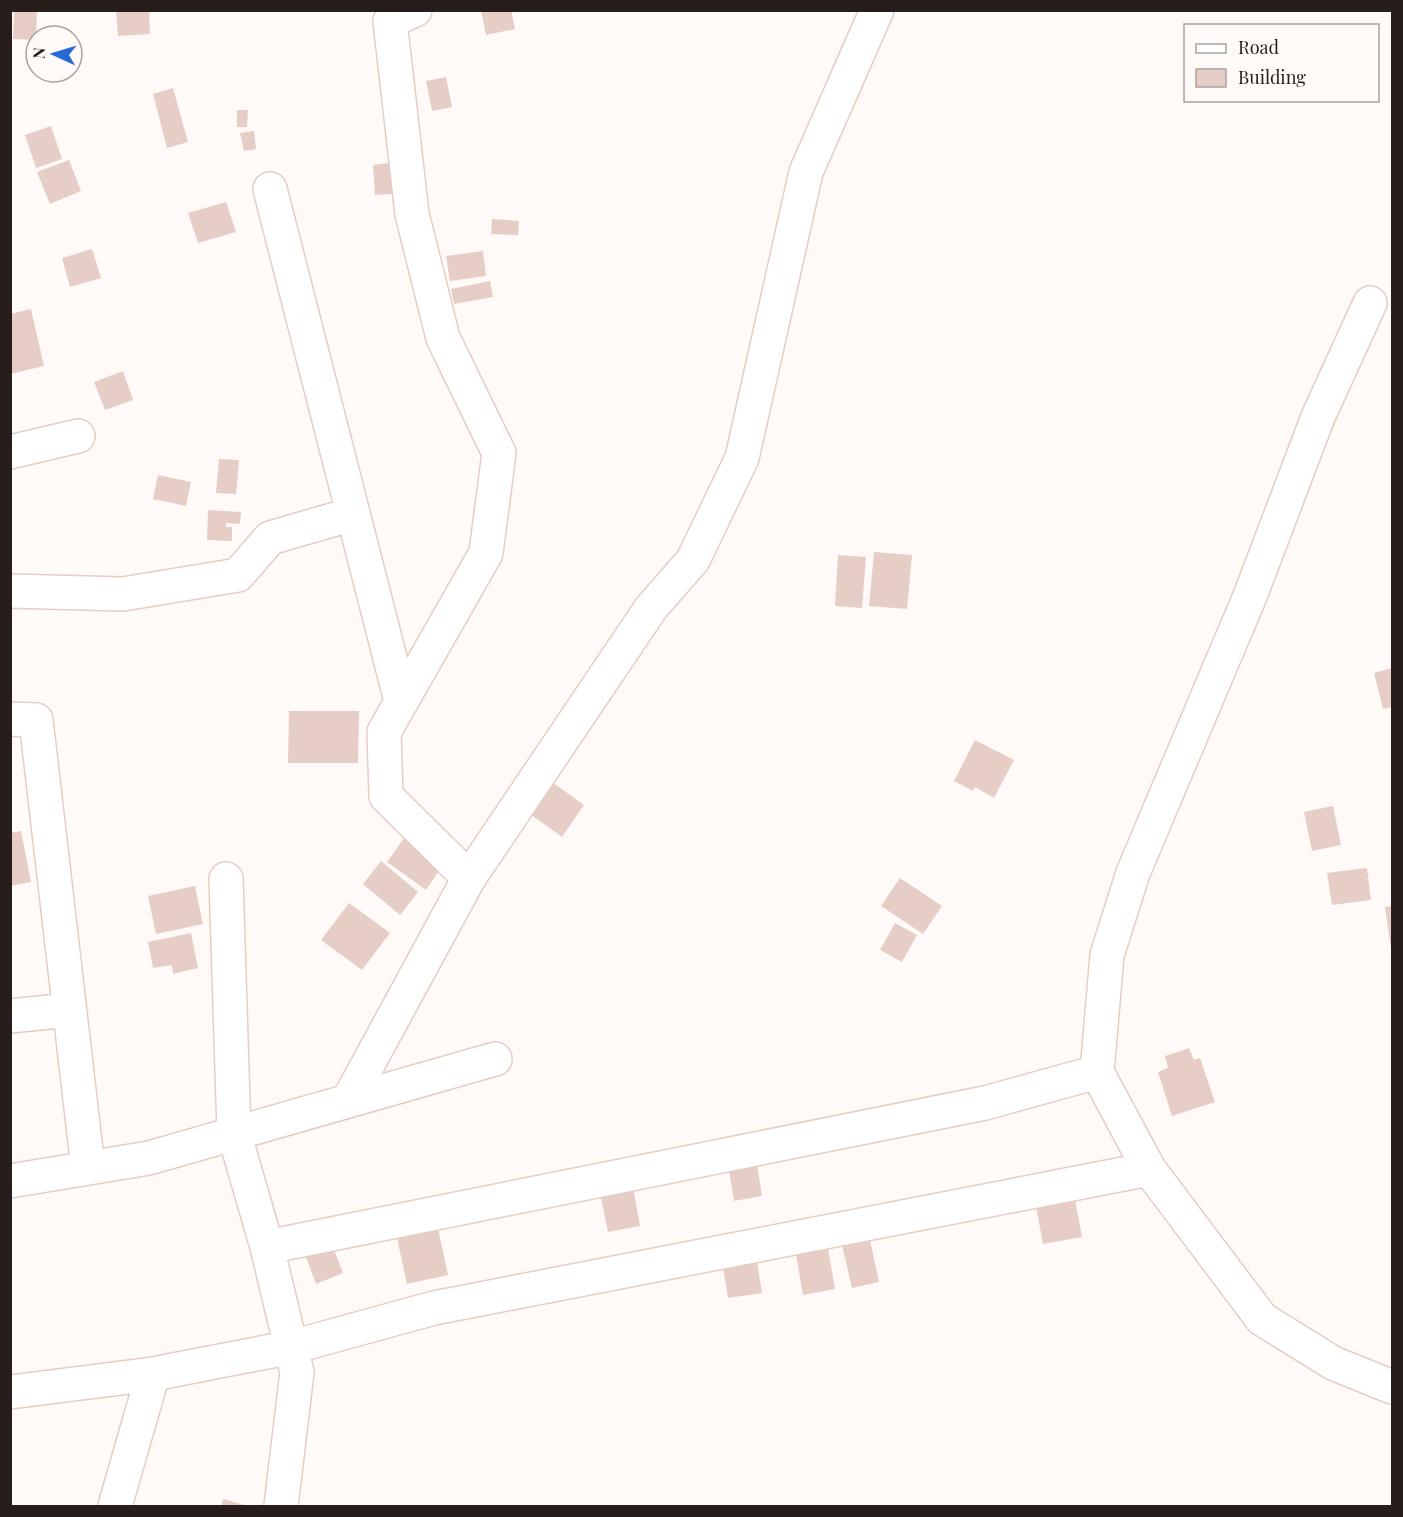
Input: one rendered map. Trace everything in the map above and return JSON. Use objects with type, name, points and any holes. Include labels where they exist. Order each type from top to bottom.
[{"type":"street","points":[[415,10],[390,21],[412,214],[443,338],[498,453],[486,553],[384,732],[386,796],[469,878]]},
{"type":"street","points":[[348,1101],[469,878],[651,608],[693,560],[742,458],[806,172],[877,10]]},
{"type":"street","points":[[270,189],[401,701]]},
{"type":"street","points":[[1370,303],[1318,417],[1250,596],[1132,873],[1107,955],[1097,1072],[1149,1168],[1262,1319],[1333,1363],[1392,1387]]},
{"type":"street","points":[[10,452],[78,436]]},
{"type":"street","points":[[10,591],[123,594],[238,575],[270,538],[353,514]]},
{"type":"street","points":[[10,719],[36,720],[88,1168]]},
{"type":"street","points":[[226,879],[234,1133],[267,1247],[297,1372],[282,1506]]},
{"type":"street","points":[[10,1016],[69,1010]]},
{"type":"street","points":[[10,1182],[149,1158],[495,1059]]},
{"type":"street","points":[[267,1247],[985,1103],[1097,1072]]},
{"type":"street","points":[[10,1392],[153,1374],[292,1347],[434,1308],[1149,1168]]},
{"type":"street","points":[[115,1506],[153,1374]]},
{"type":"building","points":[[14,10],[37,10],[37,24],[24,24],[24,39],[13,39]]},
{"type":"building","points":[[116,10],[149,10],[150,34],[118,36]]},
{"type":"building","points":[[481,10],[511,10],[515,29],[486,35]]},
{"type":"building","points":[[446,77],[452,107],[432,111],[426,81]]},
{"type":"building","points":[[173,88],[188,142],[167,148],[153,94]]},
{"type":"building","points":[[237,110],[248,110],[247,127],[237,127]]},
{"type":"building","points":[[51,126],[62,159],[36,168],[25,135]]},
{"type":"building","points":[[254,131],[256,149],[244,151],[240,133]]},
{"type":"building","points":[[69,160],[81,191],[50,204],[37,172]]},
{"type":"building","points":[[389,163],[392,194],[375,195],[373,165]]},
{"type":"building","points":[[226,202],[236,232],[198,243],[188,213]]},
{"type":"building","points":[[492,219],[519,221],[518,235],[491,234]]},
{"type":"building","points":[[92,249],[101,278],[70,287],[62,258]]},
{"type":"building","points":[[483,251],[486,276],[450,281],[446,256]]},
{"type":"building","points":[[490,281],[493,297],[454,304],[451,289]]},
{"type":"building","points":[[31,309],[44,366],[10,374],[10,314]]},
{"type":"building","points":[[123,371],[133,400],[105,410],[94,382]]},
{"type":"building","points":[[219,459],[239,460],[236,494],[216,493]]},
{"type":"building","points":[[158,475],[191,482],[186,506],[153,499]]},
{"type":"building","points":[[208,510],[241,512],[240,524],[226,523],[226,527],[232,527],[232,541],[207,540]]},
{"type":"building","points":[[874,552],[912,555],[907,609],[869,606]]},
{"type":"building","points":[[838,555],[866,557],[862,608],[835,606]]},
{"type":"building","points":[[1392,668],[1392,707],[1383,709],[1374,673]]},
{"type":"building","points":[[289,711],[359,711],[358,763],[288,763]]},
{"type":"building","points":[[975,740],[1014,760],[994,798],[975,787],[973,791],[954,781]]},
{"type":"building","points":[[552,782],[584,805],[562,837],[530,814]]},
{"type":"building","points":[[1333,806],[1341,845],[1312,851],[1304,812]]},
{"type":"building","points":[[415,823],[453,850],[426,890],[387,862]]},
{"type":"building","points":[[21,831],[31,882],[10,886],[10,833]]},
{"type":"building","points":[[381,861],[418,892],[400,915],[363,884]]},
{"type":"building","points":[[1367,868],[1371,900],[1332,905],[1327,873]]},
{"type":"building","points":[[900,878],[942,906],[923,934],[881,906]]},
{"type":"building","points":[[195,886],[203,924],[156,934],[148,896]]},
{"type":"building","points":[[349,903],[390,933],[362,970],[321,940]]},
{"type":"building","points":[[1392,906],[1392,948],[1391,949],[1385,907]]},
{"type":"building","points":[[895,923],[917,935],[902,962],[880,950]]},
{"type":"building","points":[[191,933],[198,968],[173,974],[172,965],[153,968],[148,942]]},
{"type":"building","points":[[1189,1048],[1194,1060],[1200,1058],[1215,1102],[1172,1116],[1158,1072],[1168,1068],[1165,1056]]},
{"type":"building","points":[[754,1147],[762,1196],[734,1201],[726,1152]]},
{"type":"building","points":[[631,1176],[640,1226],[608,1232],[598,1183]]},
{"type":"building","points":[[1071,1178],[1082,1237],[1043,1244],[1032,1185]]},
{"type":"building","points":[[435,1214],[448,1275],[407,1284],[394,1224]]},
{"type":"building","points":[[825,1231],[835,1289],[803,1295],[793,1237]]},
{"type":"building","points":[[869,1235],[879,1282],[852,1288],[841,1241]]},
{"type":"building","points":[[333,1247],[343,1273],[316,1284],[306,1257]]},
{"type":"building","points":[[756,1255],[762,1293],[728,1298],[722,1261]]},
{"type":"building","points":[[223,1499],[248,1506],[221,1506]]}]
